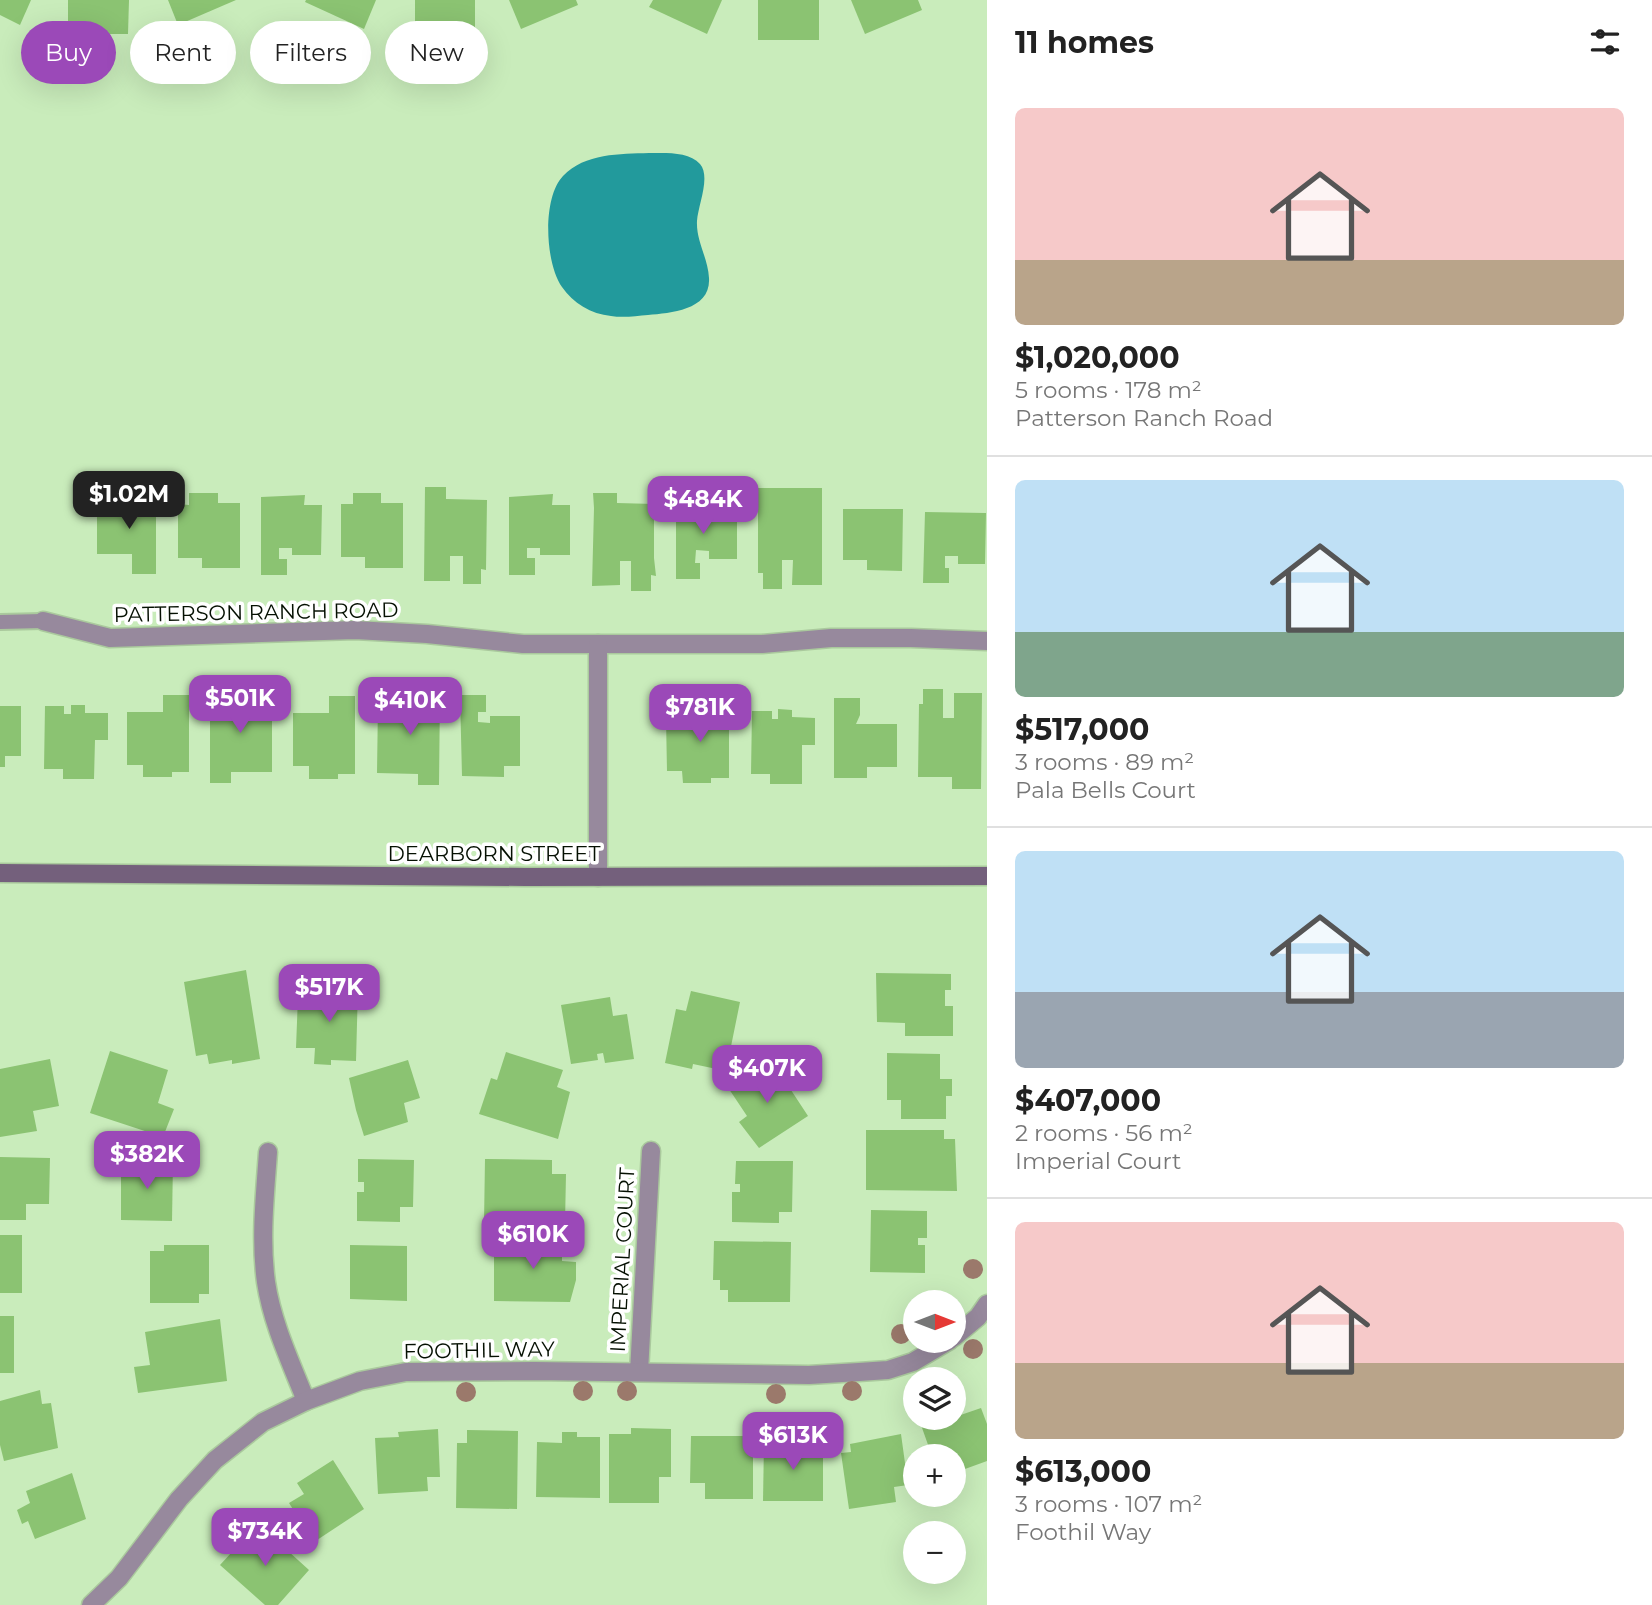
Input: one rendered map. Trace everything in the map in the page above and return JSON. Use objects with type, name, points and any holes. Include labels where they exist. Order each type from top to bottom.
[{"type":"street","name":"PATTERSON RANCH ROAD","points":[[43,621],[110,638],[355,630],[523,643],[762,643],[831,638],[987,641]]},
{"type":"street","points":[[598,643],[598,877]]},
{"type":"street","name":"DEARBORN STREET","points":[[0,873],[598,877],[987,876]]},
{"type":"street","name":"IMPERIAL COURT","points":[[639,1372],[651,1151]]},
{"type":"street","points":[[268,1152],[262,1252],[266,1285],[273,1313],[306,1401]]},
{"type":"street","name":"FOOTHIL WAY","points":[[966,1327],[987,1304]]},
{"type":"street","name":"FOOTHIL WAY","points":[[91,1605],[119,1578],[179,1499],[215,1460],[263,1422],[306,1401],[360,1381],[406,1372],[810,1375],[888,1370],[913,1362],[928,1353]]},
{"type":"lane","points":[[0,622],[43,621]]},
{"type":"water","points":[[649,153],[690,157],[700,164],[703,170],[704,184],[697,228],[708,271],[708,289],[697,303],[678,311],[625,317],[596,313],[571,298],[556,276],[548,231],[556,186],[572,168],[592,159]]},
{"type":"building","points":[[0,0],[31,0],[20,25],[0,15]]},
{"type":"building","points":[[68,0],[129,0],[128,34],[116,34],[116,21],[68,21]]},
{"type":"building","points":[[168,0],[236,0],[187,21],[176,21]]},
{"type":"building","points":[[376,0],[367,21],[347,21],[305,2]]},
{"type":"building","points":[[415,0],[475,0],[475,21],[415,21]]},
{"type":"building","points":[[509,0],[576,0],[578,5],[521,29]]},
{"type":"building","points":[[653,0],[722,0],[707,34],[649,7]]},
{"type":"building","points":[[758,0],[819,0],[819,40],[758,40]]},
{"type":"building","points":[[851,0],[918,0],[922,10],[865,34]]},
{"type":"building","points":[[425,487],[446,487],[446,499],[487,500],[486,570],[481,569],[481,584],[463,584],[463,556],[450,556],[450,581],[424,581]]},
{"type":"building","points":[[758,488],[822,488],[822,585],[792,585],[793,560],[782,560],[782,589],[763,589],[763,573],[758,573]]},
{"type":"building","points":[[189,493],[218,493],[218,503],[240,503],[240,568],[202,568],[202,558],[178,558],[178,504],[189,505]]},
{"type":"building","points":[[353,493],[381,493],[381,503],[403,503],[403,568],[365,568],[365,557],[341,557],[341,504],[353,504]]},
{"type":"building","points":[[593,493],[617,493],[617,503],[654,504],[656,576],[651,575],[651,591],[631,591],[631,561],[620,561],[620,585],[592,586]]},
{"type":"building","points":[[553,494],[552,505],[570,505],[570,555],[540,555],[540,548],[527,548],[527,558],[535,558],[535,575],[509,575],[509,497]]},
{"type":"building","points":[[305,495],[304,505],[322,505],[321,555],[292,555],[292,548],[279,548],[279,559],[287,559],[287,575],[261,575],[261,497]]},
{"type":"building","points":[[110,496],[156,496],[156,574],[132,574],[132,554],[97,554],[97,505],[110,505]]},
{"type":"building","points":[[676,500],[692,500],[692,508],[737,508],[737,559],[709,559],[709,551],[696,550],[695,563],[700,563],[700,579],[676,579]]},
{"type":"building","points":[[843,509],[903,509],[902,571],[867,570],[867,560],[843,560]]},
{"type":"building","points":[[925,512],[986,513],[985,564],[958,564],[958,556],[945,556],[945,568],[949,568],[949,583],[923,583]]},
{"type":"building","points":[[249,687],[268,687],[268,702],[272,702],[272,772],[231,772],[231,783],[210,783],[210,690],[236,690],[236,714],[249,714]]},
{"type":"building","points":[[383,688],[401,688],[401,716],[414,716],[414,692],[440,692],[439,785],[418,785],[418,774],[377,773],[378,703],[383,703]]},
{"type":"building","points":[[923,689],[943,689],[943,718],[954,718],[954,693],[982,693],[981,789],[952,789],[952,777],[918,777],[919,704],[923,704]]},
{"type":"building","points":[[163,695],[189,695],[189,772],[172,772],[172,777],[143,777],[143,765],[127,765],[127,712],[163,712]]},
{"type":"building","points":[[460,695],[486,695],[486,712],[478,712],[478,722],[490,723],[490,716],[520,716],[520,766],[504,766],[504,777],[462,776]]},
{"type":"building","points":[[329,696],[355,696],[355,774],[338,774],[338,779],[309,779],[309,766],[293,766],[293,713],[329,713]]},
{"type":"building","points":[[834,698],[860,698],[860,715],[856,724],[897,724],[897,767],[867,767],[867,778],[834,778]]},
{"type":"building","points":[[703,700],[729,701],[729,778],[711,778],[711,783],[683,783],[682,771],[667,771],[666,718],[703,717]]},
{"type":"building","points":[[71,705],[85,705],[85,713],[108,713],[108,740],[95,740],[94,779],[63,779],[63,769],[44,769],[45,706],[64,706],[64,714],[71,714]]},
{"type":"building","points":[[0,706],[21,706],[21,756],[5,756],[5,767],[0,767]]},
{"type":"building","points":[[778,709],[792,710],[792,717],[815,718],[815,745],[802,745],[802,784],[770,784],[770,774],[751,774],[752,711],[772,711],[772,719],[778,719]]},
{"type":"building","points":[[246,970],[260,1059],[232,1064],[232,1060],[209,1064],[207,1054],[196,1056],[184,982]]},
{"type":"building","points":[[876,973],[951,974],[951,990],[945,990],[945,1006],[953,1006],[953,1036],[905,1036],[905,1023],[877,1022]]},
{"type":"building","points":[[323,985],[358,987],[356,1061],[331,1060],[331,1065],[314,1064],[315,1048],[296,1048],[298,996],[323,997]]},
{"type":"building","points":[[691,991],[740,1002],[726,1071],[693,1064],[692,1069],[665,1063],[676,1009],[686,1011]]},
{"type":"building","points":[[610,997],[613,1016],[627,1014],[634,1059],[605,1063],[603,1053],[597,1054],[598,1060],[571,1064],[561,1005]]},
{"type":"building","points":[[110,1051],[168,1070],[158,1103],[174,1109],[163,1137],[90,1113]]},
{"type":"building","points":[[506,1052],[563,1070],[557,1087],[570,1092],[558,1139],[479,1114],[491,1078],[497,1080]]},
{"type":"building","points":[[887,1053],[940,1054],[940,1079],[952,1079],[952,1096],[946,1096],[946,1119],[901,1119],[901,1100],[887,1100]]},
{"type":"building","points":[[50,1059],[59,1106],[33,1111],[37,1131],[0,1137],[0,1069]]},
{"type":"building","points":[[408,1060],[420,1098],[404,1103],[408,1122],[364,1136],[349,1078]]},
{"type":"building","points":[[772,1061],[808,1116],[759,1148],[739,1122],[747,1116],[729,1089]]},
{"type":"building","points":[[866,1130],[944,1130],[944,1139],[955,1139],[957,1191],[866,1190]]},
{"type":"building","points":[[0,1157],[50,1158],[49,1204],[26,1204],[26,1220],[0,1220]]},
{"type":"building","points":[[358,1159],[414,1160],[413,1207],[400,1207],[400,1222],[357,1221],[357,1192],[364,1192],[364,1182],[358,1182]]},
{"type":"building","points":[[485,1159],[552,1160],[552,1174],[566,1174],[565,1223],[484,1223]]},
{"type":"building","points":[[121,1161],[173,1161],[172,1221],[121,1220]]},
{"type":"building","points":[[736,1161],[793,1161],[792,1212],[779,1212],[779,1223],[732,1222],[732,1192],[740,1192],[740,1184],[735,1184]]},
{"type":"building","points":[[871,1210],[927,1211],[927,1238],[918,1238],[918,1245],[925,1245],[925,1273],[870,1272]]},
{"type":"building","points":[[0,1235],[22,1235],[22,1293],[0,1293]]},
{"type":"building","points":[[509,1236],[562,1237],[562,1261],[576,1262],[576,1280],[570,1302],[494,1301],[494,1249],[509,1249]]},
{"type":"building","points":[[714,1241],[791,1242],[790,1302],[728,1302],[728,1290],[720,1290],[720,1280],[713,1280]]},
{"type":"building","points":[[164,1245],[209,1245],[209,1294],[199,1294],[199,1303],[150,1303],[150,1251],[164,1251]]},
{"type":"building","points":[[350,1245],[407,1246],[407,1301],[350,1299]]},
{"type":"building","points":[[0,1316],[14,1316],[14,1373],[0,1373]]},
{"type":"building","points":[[220,1319],[227,1381],[138,1393],[134,1367],[150,1365],[145,1332]]},
{"type":"building","points":[[40,1390],[42,1404],[51,1403],[58,1448],[4,1461],[0,1445],[0,1401]]},
{"type":"building","points":[[981,1408],[987,1424],[987,1461],[966,1469],[966,1444],[928,1444],[923,1430],[966,1430],[966,1413]]},
{"type":"building","points":[[631,1428],[671,1429],[671,1477],[659,1477],[659,1503],[609,1503],[609,1434],[631,1434]]},
{"type":"building","points":[[438,1429],[440,1477],[427,1477],[428,1491],[378,1494],[375,1438],[399,1437],[398,1432]]},
{"type":"building","points":[[467,1430],[518,1431],[517,1509],[456,1508],[457,1443],[467,1443]]},
{"type":"building","points":[[562,1432],[577,1432],[577,1437],[600,1437],[600,1498],[536,1497],[537,1442],[562,1443]]},
{"type":"building","points":[[901,1434],[903,1486],[894,1487],[896,1502],[849,1509],[841,1453],[851,1452],[850,1444]]},
{"type":"building","points":[[691,1436],[753,1436],[753,1499],[705,1499],[705,1483],[690,1483]]},
{"type":"building","points":[[764,1442],[823,1442],[823,1501],[763,1501]]},
{"type":"building","points":[[333,1460],[364,1509],[314,1542],[289,1503],[304,1494],[297,1483]]},
{"type":"building","points":[[72,1473],[86,1519],[35,1539],[28,1521],[22,1524],[17,1510],[30,1503],[26,1491]]},
{"type":"building","points":[[254,1528],[262,1535],[266,1531],[309,1570],[278,1605],[265,1605],[220,1565]]}]
